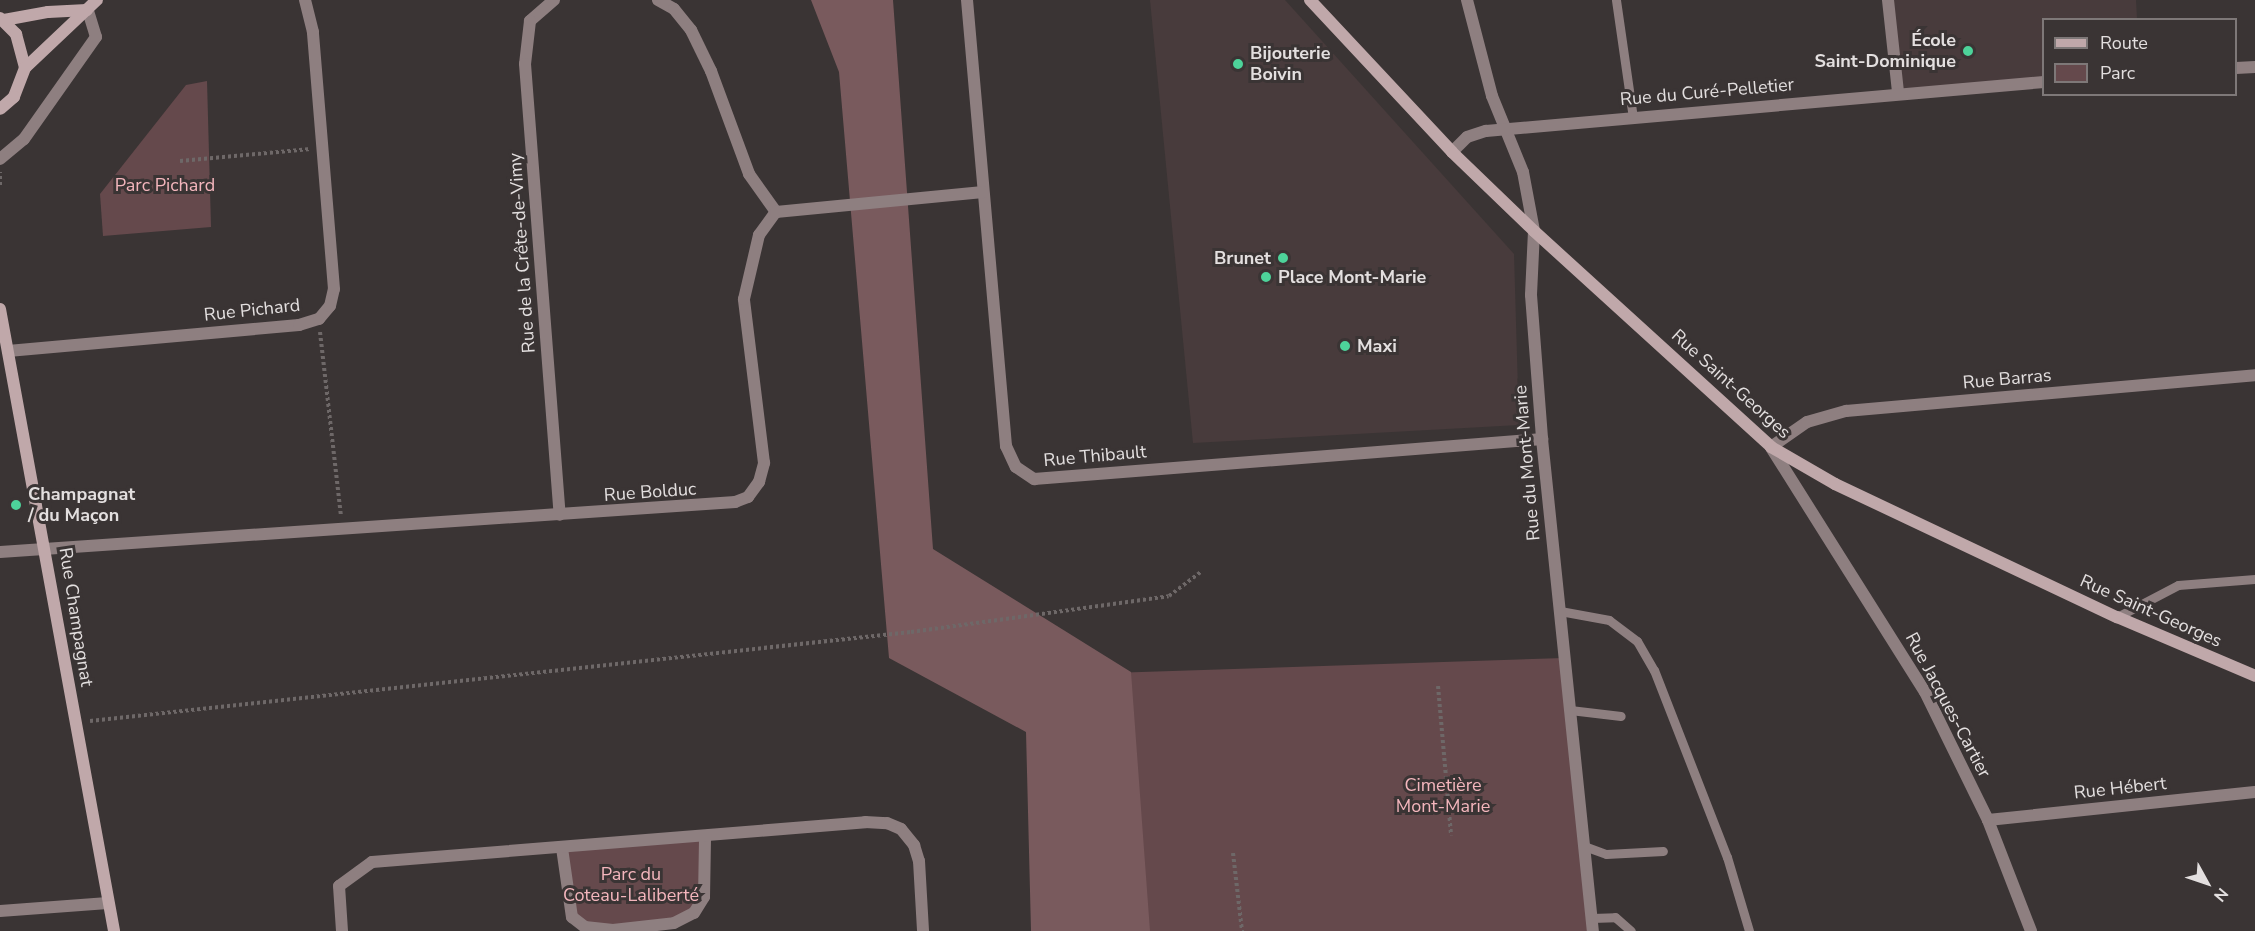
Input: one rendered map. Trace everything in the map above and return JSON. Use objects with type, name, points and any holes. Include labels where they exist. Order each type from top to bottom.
[{"type":"street","points":[[25,68],[97,0]]},
{"type":"street","name":"Rue Pichard","points":[[8,351],[299,325],[318,319],[330,306],[334,289],[323,148],[313,32],[305,0]]},
{"type":"street","name":"Rue de la Crête-de-Vimy","points":[[554,0],[530,21],[525,64],[560,515]]},
{"type":"street","points":[[658,0],[674,9],[691,30],[711,71],[749,174],[776,212],[983,192]]},
{"type":"street","name":"Rue Thibault","points":[[967,0],[1006,446],[1016,466],[1034,479],[1542,439]]},
{"type":"street","name":"Rue Saint-Georges","points":[[1310,0],[1452,152],[1534,231],[1771,447],[1835,484],[2116,617],[2255,676]]},
{"type":"street","name":"Rue du Mont-Marie","points":[[1467,0],[1505,130],[1523,172],[1534,231],[1531,295],[1542,439],[1592,925]]},
{"type":"street","points":[[1888,0],[1898,92]]},
{"type":"street","points":[[2,19],[48,12],[88,10]]},
{"type":"street","points":[[0,159],[24,139],[96,38],[88,10]]},
{"type":"street","points":[[1,110],[21,83],[25,68],[16,34],[2,19]]},
{"type":"street","points":[[2237,68],[2255,67]]},
{"type":"street","name":"Rue du Curé-Pelletier","points":[[1452,152],[1467,137],[1505,130],[1898,92],[2042,82]]},
{"type":"street","name":"Rue Bolduc","points":[[0,552],[718,506],[748,497],[759,482],[764,463],[744,299],[759,235],[776,212]]},
{"type":"street","name":"Rue Champagnat","points":[[0,309],[47,549],[74,722],[114,931]]},
{"type":"street","name":"Rue Barras","points":[[1771,447],[1807,422],[1846,411],[2255,375]]},
{"type":"street","name":"Rue Jacques-Cartier","points":[[1771,447],[1925,692],[1988,820],[2031,931]]},
{"type":"street","name":"Rue Hébert","points":[[1988,820],[2255,792]]},
{"type":"street","points":[[342,931],[339,886],[372,862],[887,823],[901,830],[914,845],[920,861],[923,931]]},
{"type":"street","points":[[562,848],[572,917],[585,927],[624,929],[674,923],[694,913],[704,897],[705,837]]},
{"type":"street","points":[[0,912],[108,903]]},
{"type":"lane","points":[[1616,0],[1633,117]]},
{"type":"lane","points":[[2116,617],[2178,585],[2255,579]]},
{"type":"lane","points":[[1560,611],[1609,620],[1637,641],[1654,670],[1727,857],[1749,931]]},
{"type":"lane","points":[[1570,710],[1621,716]]},
{"type":"lane","points":[[1584,846],[1606,854],[1663,851]]},
{"type":"lane","points":[[1592,925],[1615,917],[1631,931]]},
{"type":"path","points":[[180,160],[323,148]]},
{"type":"path","points":[[318,319],[342,531]]},
{"type":"path","points":[[74,722],[922,630],[1169,596],[1202,571]]},
{"type":"path","points":[[1438,686],[1450,835]]},
{"type":"path","points":[[1233,853],[1242,931]]},
{"type":"shaded area","points":[[811,0],[893,0],[933,549],[1131,672],[1150,931],[1031,931],[1026,732],[889,658],[839,72]]},
{"type":"shaded area","points":[[1150,0],[1285,0],[1514,254],[1519,425],[1193,443]]},
{"type":"shaded area","name":"École Saint-Dominique","points":[[1888,0],[2136,0],[2137,18],[2042,18],[2042,82],[1898,92]]},
{"type":"green space","name":"Parc Pichard","points":[[207,81],[211,227],[103,236],[100,194],[186,85]]},
{"type":"green space","name":"Cimetière Mont-Marie","points":[[1564,658],[1593,931],[1084,931],[1080,674]]},
{"type":"green space","name":"Parc du Coteau-Laliberté","points":[[705,837],[705,884],[694,913],[613,930],[572,917],[562,848]]},
{"type":"place","name":"École Saint-Dominique","points":[[1968,51]]},
{"type":"place","name":"Bijouterie Boivin","points":[[1238,64]]},
{"type":"place","name":"Brunet","points":[[1283,258]]},
{"type":"place","name":"Place Mont-Marie","points":[[1266,277]]},
{"type":"place","name":"Maxi","points":[[1345,346]]},
{"type":"place","name":"Champagnat / du Maçon","points":[[16,505]]}]
